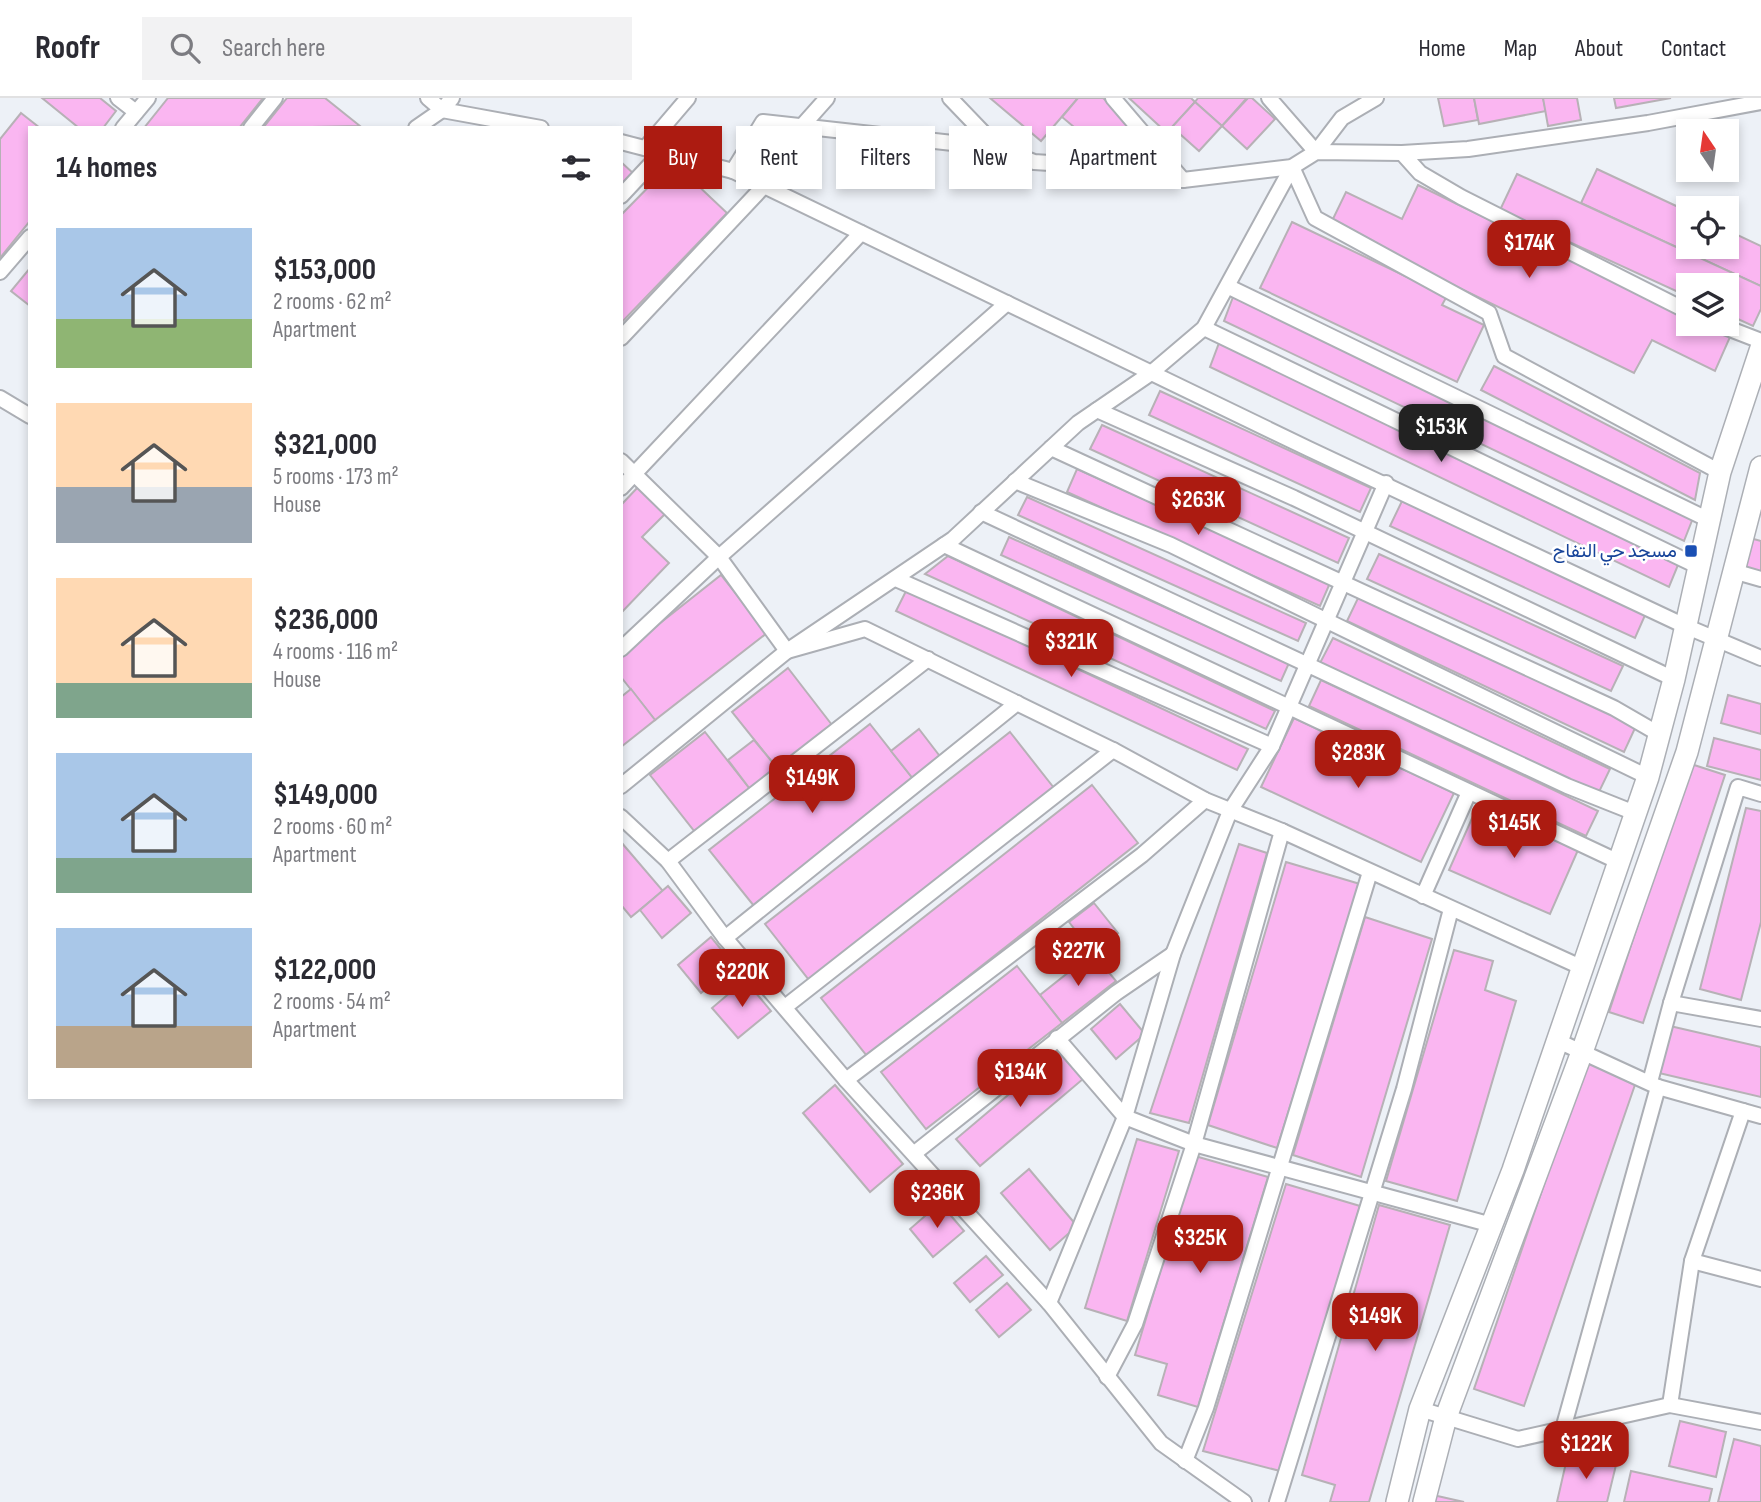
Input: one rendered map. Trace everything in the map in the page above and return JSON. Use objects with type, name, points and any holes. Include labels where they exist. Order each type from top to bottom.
[{"type":"main road","points":[[1397,1502],[1420,1409],[1492,1225],[1648,777],[1674,679],[1707,519],[1761,348]]},
{"type":"main road","points":[[1424,1502],[1446,1417],[1582,1052],[1687,752],[1760,473]]},
{"type":"street","points":[[118,98],[136,112]]},
{"type":"street","points":[[125,126],[148,98]]},
{"type":"street","points":[[253,126],[275,98]]},
{"type":"street","points":[[428,98],[442,110],[530,126]]},
{"type":"street","points":[[419,126],[442,110],[452,98]]},
{"type":"street","points":[[664,126],[688,98]]},
{"type":"street","points":[[803,125],[827,98]]},
{"type":"street","points":[[950,98],[977,126]]},
{"type":"street","points":[[1113,98],[1183,180]]},
{"type":"street","points":[[1269,98],[1316,152],[1402,153],[1533,140],[1761,103]]},
{"type":"street","points":[[1032,161],[1097,166],[1183,180],[1292,167],[1316,152],[1342,118],[1376,98]]},
{"type":"street","points":[[733,171],[763,122],[949,142]]},
{"type":"street","points":[[623,142],[644,146]]},
{"type":"street","points":[[1402,153],[1420,173],[1461,197],[1676,305]]},
{"type":"street","points":[[623,784],[787,651],[944,545],[1051,448],[1097,410],[1151,373],[1204,328],[1229,287],[1292,167]]},
{"type":"street","points":[[1292,167],[1315,218],[1489,313],[1504,356],[1720,472]]},
{"type":"street","points":[[722,168],[736,172]]},
{"type":"street","points":[[623,194],[644,171]]},
{"type":"street","points":[[623,336],[761,189]]},
{"type":"street","points":[[770,189],[1685,626],[1761,658]]},
{"type":"street","points":[[623,486],[861,233]]},
{"type":"street","points":[[0,272],[28,239]]},
{"type":"street","points":[[1229,287],[1707,519]]},
{"type":"street","points":[[623,647],[719,557],[1007,303]]},
{"type":"street","points":[[1204,328],[1697,566]]},
{"type":"street","points":[[1739,332],[1761,341]]},
{"type":"street","points":[[0,398],[24,412]]},
{"type":"street","points":[[1097,410],[1365,531],[1674,679]]},
{"type":"street","points":[[1051,448],[1614,708],[1659,734]]},
{"type":"street","points":[[623,463],[719,557],[787,651]]},
{"type":"street","points":[[1015,481],[1171,545],[1648,777]]},
{"type":"street","points":[[1049,1303],[1125,1117],[1173,954],[1230,811],[1272,746],[1386,483]]},
{"type":"street","points":[[981,512],[1567,786],[1635,813]]},
{"type":"street","points":[[944,545],[1619,862]]},
{"type":"street","points":[[1733,571],[1761,579]]},
{"type":"street","points":[[896,579],[1272,746]]},
{"type":"street","points":[[787,651],[865,629],[1113,750],[1205,800],[1282,831],[1583,968]]},
{"type":"street","points":[[668,861],[928,659]]},
{"type":"street","points":[[725,938],[1017,703]]},
{"type":"street","points":[[785,1007],[1113,750]]},
{"type":"street","points":[[1563,1429],[1654,1084],[1671,1003],[1738,787],[1761,793]]},
{"type":"street","points":[[1423,897],[1469,792]]},
{"type":"street","points":[[846,1080],[1142,855],[1205,800]]},
{"type":"street","points":[[623,819],[668,861],[725,938],[846,1080],[916,1152],[1049,1303],[1161,1443],[1244,1502]]},
{"type":"street","points":[[1107,1377],[1135,1324],[1194,1144],[1282,831]]},
{"type":"street","points":[[1185,1461],[1206,1408],[1370,872]]},
{"type":"street","points":[[1278,1502],[1404,1089],[1451,909]]},
{"type":"street","points":[[916,1152],[1057,1038],[1173,954]]},
{"type":"street","points":[[1671,1003],[1761,1019]]},
{"type":"street","points":[[1057,1038],[1125,1117],[1194,1144],[1492,1225]]},
{"type":"street","points":[[1558,1041],[1654,1084],[1761,1116]]},
{"type":"street","points":[[1670,1405],[1692,1261],[1743,1111]]},
{"type":"street","points":[[1692,1261],[1761,1279]]},
{"type":"street","points":[[1420,1409],[1518,1439],[1670,1405],[1761,1422]]},
{"type":"building","points":[[42,98],[100,98],[116,111],[105,126],[77,126]]},
{"type":"building","points":[[168,98],[263,98],[241,126],[146,126]]},
{"type":"building","points":[[287,98],[325,98],[360,126],[265,126]]},
{"type":"building","points":[[990,98],[1078,98],[1054,126],[1046,126],[1046,135],[1041,141],[1032,133],[1032,126],[1023,126]]},
{"type":"building","points":[[1078,98],[1103,98],[1131,122],[1128,126],[1073,126],[1062,117]]},
{"type":"building","points":[[1129,98],[1191,98],[1195,102],[1173,126],[1159,126]]},
{"type":"building","points":[[1198,98],[1246,99],[1222,126],[1195,102]]},
{"type":"building","points":[[1248,98],[1252,98],[1275,119],[1247,149],[1222,126]]},
{"type":"building","points":[[1438,98],[1474,98],[1478,120],[1444,126]]},
{"type":"building","points":[[1474,98],[1543,98],[1546,111],[1479,124]]},
{"type":"building","points":[[1543,98],[1577,98],[1581,120],[1548,126]]},
{"type":"building","points":[[1614,98],[1671,98],[1616,108]]},
{"type":"building","points":[[1195,102],[1222,126],[1199,151],[1181,135],[1181,126],[1173,126]]},
{"type":"building","points":[[21,113],[37,126],[28,126],[28,223],[0,258],[0,139]]},
{"type":"building","points":[[623,164],[634,174],[623,186]]},
{"type":"building","points":[[1597,169],[1676,206],[1676,247],[1581,203]]},
{"type":"building","points":[[1517,174],[1676,247],[1676,259],[1702,259],[1733,273],[1676,273],[1676,291],[1500,210]]},
{"type":"building","points":[[1418,185],[1676,311],[1676,336],[1730,337],[1715,371],[1652,340],[1634,373],[1330,225],[1346,192],[1402,219]]},
{"type":"building","points":[[647,189],[702,189],[727,213],[623,321],[623,213]]},
{"type":"building","points":[[1292,222],[1447,296],[1442,305],[1484,325],[1457,382],[1260,288]]},
{"type":"building","points":[[1739,236],[1761,246],[1761,286],[1739,276],[1739,273],[1733,273],[1702,259],[1739,259]]},
{"type":"building","points":[[28,270],[28,304],[11,291]]},
{"type":"building","points":[[1739,276],[1761,286],[1761,309],[1753,326],[1739,320]]},
{"type":"building","points":[[1233,297],[1693,518],[1684,541],[1224,321]]},
{"type":"building","points":[[1219,343],[1678,565],[1669,587],[1210,367]]},
{"type":"building","points":[[1494,366],[1700,473],[1695,500],[1481,390]]},
{"type":"building","points":[[1160,391],[1371,488],[1360,512],[1149,415]]},
{"type":"building","points":[[1102,425],[1349,538],[1338,563],[1090,449]]},
{"type":"building","points":[[1077,469],[1330,583],[1320,606],[1067,492]]},
{"type":"building","points":[[639,486],[667,512],[642,537],[669,563],[623,611],[623,503]]},
{"type":"building","points":[[1027,497],[1306,623],[1298,641],[1018,515]]},
{"type":"building","points":[[1402,501],[1646,613],[1635,638],[1390,526]]},
{"type":"building","points":[[1009,537],[1289,663],[1281,681],[1001,555]]},
{"type":"building","points":[[1750,538],[1761,541],[1761,572],[1743,567]]},
{"type":"building","points":[[1379,554],[1623,666],[1611,691],[1367,579]]},
{"type":"building","points":[[948,556],[1275,711],[1266,729],[925,574]]},
{"type":"building","points":[[721,575],[767,633],[655,720],[623,680],[623,652]]},
{"type":"building","points":[[907,589],[1248,749],[1237,770],[896,611]]},
{"type":"building","points":[[1359,596],[1636,726],[1624,752],[1347,621]]},
{"type":"building","points":[[1333,638],[1610,769],[1598,794],[1320,663]]},
{"type":"building","points":[[788,668],[832,725],[777,768],[732,712]]},
{"type":"building","points":[[1321,680],[1598,811],[1586,836],[1309,706]]},
{"type":"building","points":[[631,689],[655,720],[623,745],[623,695]]},
{"type":"building","points":[[1728,695],[1761,704],[1761,734],[1721,723]]},
{"type":"building","points":[[1294,718],[1454,793],[1421,862],[1261,787]]},
{"type":"building","points":[[870,724],[914,780],[754,906],[709,850]]},
{"type":"building","points":[[919,729],[942,759],[914,780],[891,751]]},
{"type":"building","points":[[705,732],[750,789],[695,832],[650,775]]},
{"type":"building","points":[[1010,732],[1054,788],[809,980],[765,924]]},
{"type":"building","points":[[1714,738],[1761,750],[1761,780],[1707,766]]},
{"type":"building","points":[[754,740],[777,768],[750,789],[728,760]]},
{"type":"building","points":[[1691,764],[1725,775],[1643,1023],[1609,1012]]},
{"type":"building","points":[[1092,785],[1138,843],[867,1056],[821,998]]},
{"type":"building","points":[[1477,807],[1578,850],[1550,914],[1449,870]]},
{"type":"building","points":[[1746,808],[1761,811],[1761,922],[1741,1000],[1700,989]]},
{"type":"building","points":[[623,844],[663,891],[631,917],[623,907]]},
{"type":"building","points":[[1239,844],[1267,853],[1189,1123],[1150,1113]]},
{"type":"building","points":[[1286,862],[1360,884],[1277,1148],[1208,1125]]},
{"type":"building","points":[[668,886],[691,913],[662,938],[640,910]]},
{"type":"building","points":[[1094,903],[1118,933],[1093,953],[1069,922]]},
{"type":"building","points":[[1365,917],[1432,939],[1361,1177],[1293,1155]]},
{"type":"building","points":[[711,937],[734,965],[701,993],[678,965]]},
{"type":"building","points":[[1454,950],[1493,961],[1485,990],[1516,1001],[1457,1201],[1386,1181]]},
{"type":"building","points":[[1093,953],[1116,981],[1062,1023],[1040,995]]},
{"type":"building","points":[[1017,966],[1062,1023],[926,1129],[881,1072]]},
{"type":"building","points":[[745,980],[771,1011],[738,1038],[712,1008]]},
{"type":"building","points":[[1120,1004],[1145,1034],[1116,1059],[1091,1029]]},
{"type":"building","points":[[1670,1026],[1761,1047],[1761,1097],[1659,1073]]},
{"type":"building","points":[[1059,1052],[1083,1079],[980,1166],[956,1139]]},
{"type":"building","points":[[1586,1062],[1637,1079],[1524,1406],[1474,1389]]},
{"type":"building","points":[[835,1085],[903,1164],[870,1192],[803,1113]]},
{"type":"building","points":[[1137,1139],[1179,1151],[1127,1321],[1085,1308]]},
{"type":"building","points":[[1195,1156],[1268,1177],[1198,1407],[1158,1395],[1167,1364],[1135,1355]]},
{"type":"building","points":[[1029,1169],[1077,1226],[1050,1250],[1001,1193]]},
{"type":"building","points":[[1286,1184],[1360,1206],[1280,1471],[1203,1451]]},
{"type":"building","points":[[940,1203],[964,1231],[933,1257],[910,1229]]},
{"type":"building","points":[[1379,1205],[1450,1225],[1369,1502],[1330,1502],[1335,1485],[1302,1475]]},
{"type":"building","points":[[986,1256],[1003,1275],[970,1302],[954,1283]]},
{"type":"building","points":[[1007,1283],[1031,1310],[999,1337],[976,1310]]},
{"type":"building","points":[[1680,1421],[1726,1432],[1716,1477],[1669,1466]]},
{"type":"building","points":[[1734,1439],[1761,1446],[1761,1502],[1718,1502]]},
{"type":"building","points":[[1568,1454],[1616,1465],[1607,1502],[1557,1502]]},
{"type":"building","points":[[1631,1471],[1712,1489],[1709,1502],[1624,1502]]},
{"type":"building","points":[[1433,1495],[1464,1502],[1431,1502]]},
{"type":"place","name":"مسجد حي التفاح","points":[[1691,551]]}]
